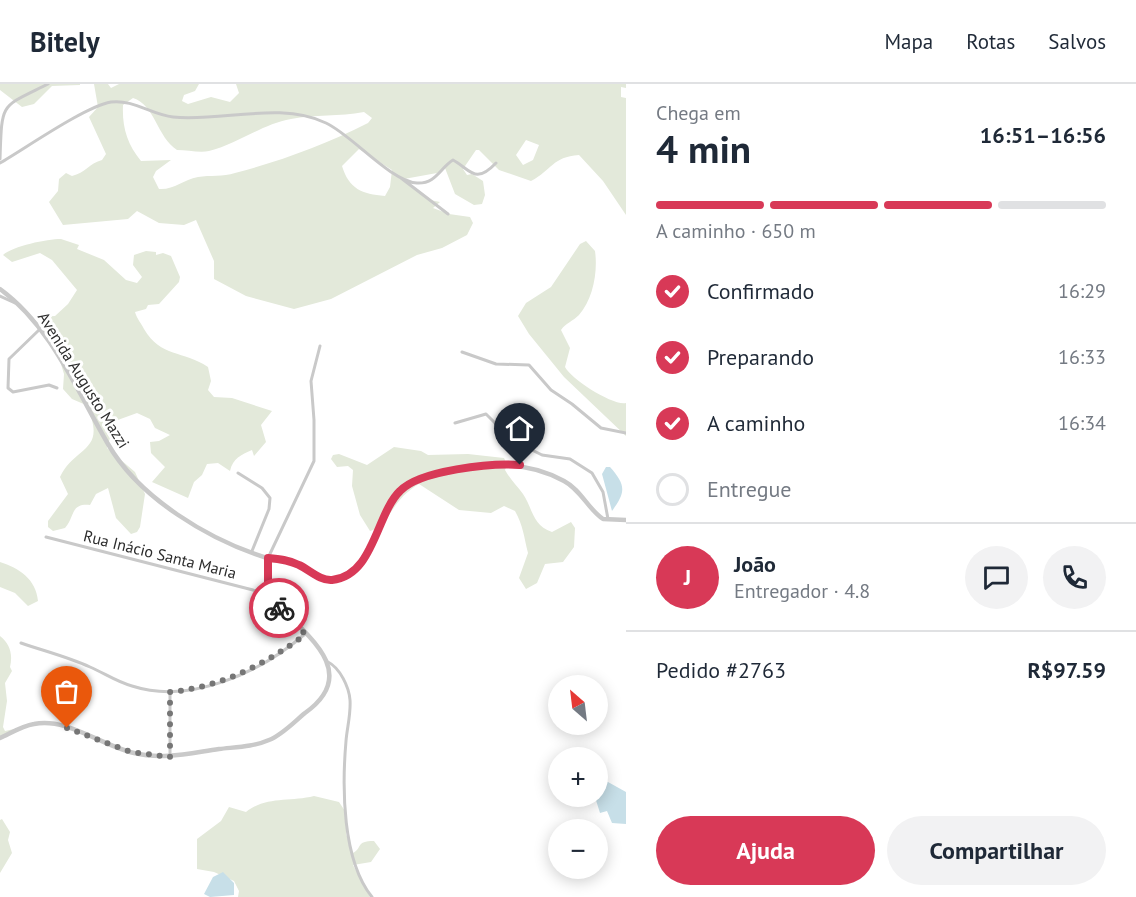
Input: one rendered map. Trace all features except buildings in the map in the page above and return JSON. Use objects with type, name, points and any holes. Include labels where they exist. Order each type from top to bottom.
[{"type":"street","points":[[0,161],[3,109],[10,101],[48,84]]},
{"type":"street","points":[[0,161],[95,108],[120,102],[174,117],[305,115],[329,124],[448,214]]},
{"type":"street","points":[[400,177],[411,182],[424,182],[441,173],[453,160],[466,171],[476,175],[487,171],[496,163]]},
{"type":"street","name":"Avenida Augusto Mazzi","points":[[0,289],[22,306],[80,390],[114,453],[141,484],[177,516],[268,558],[292,562],[327,580],[339,578],[360,561],[401,489],[414,482],[478,465],[520,465],[564,481],[581,495],[594,512],[608,521]]},
{"type":"street","points":[[0,296],[22,306]]},
{"type":"street","points":[[39,330],[9,359],[8,388],[13,392],[49,385],[57,388]]},
{"type":"street","points":[[320,346],[310,381],[314,461],[268,558],[268,597],[305,634],[341,676],[350,700],[346,742],[345,812],[356,866],[372,897]]},
{"type":"street","points":[[462,352],[496,364],[529,365],[551,390],[601,428],[626,434]]},
{"type":"street","points":[[454,423],[486,414],[507,435],[532,450],[542,455],[561,456],[587,469],[600,485],[608,521],[626,520]]},
{"type":"street","points":[[238,472],[266,491],[270,498],[269,509],[252,551]]},
{"type":"street","name":"Rua Inácio Santa Maria","points":[[46,537],[253,590],[268,597]]},
{"type":"street","points":[[21,643],[89,667],[133,687],[170,692],[201,687],[248,672],[305,634]]},
{"type":"street","points":[[0,738],[28,725],[43,723],[67,728],[131,752],[170,757],[257,744],[276,736],[327,694],[331,677],[328,662]]},
{"type":"street","points":[[170,692],[170,757]]},
{"type":"green space","points":[[0,84],[80,85],[52,86],[34,104],[22,107],[0,90]]},
{"type":"green space","points":[[94,84],[108,84],[111,88],[119,84],[199,84],[195,91],[184,95],[182,101],[188,104],[211,97],[230,102],[239,93],[236,84],[626,84],[626,88],[621,87],[621,97],[626,98],[626,215],[603,181],[579,155],[557,161],[531,181],[499,170],[479,150],[476,150],[463,169],[467,175],[472,174],[483,181],[485,195],[482,204],[474,205],[455,194],[445,168],[437,173],[404,179],[430,200],[440,202],[433,208],[449,214],[470,217],[473,223],[467,235],[442,248],[417,255],[331,299],[294,309],[246,296],[214,279],[214,261],[196,220],[184,225],[159,223],[137,211],[128,219],[63,225],[49,202],[58,191],[59,179],[66,173],[72,176],[80,173],[102,160],[106,154],[89,117],[98,107]],"holes":[[[133,98],[146,107],[170,144],[177,150],[198,152],[220,148],[270,125],[300,117],[364,112],[372,118],[368,123],[352,131],[286,158],[230,174],[198,177],[169,188],[159,189],[153,177],[156,171],[171,160],[141,161],[132,148],[123,121],[123,105]],[[526,140],[539,145],[533,160],[523,165],[516,155]],[[359,149],[392,170],[390,187],[385,196],[370,194],[358,189],[348,180],[342,166]]]},
{"type":"green space","points":[[61,239],[79,245],[77,249],[104,260],[126,280],[137,283],[142,277],[133,265],[134,255],[146,251],[156,252],[156,255],[163,253],[171,256],[180,277],[179,282],[159,304],[148,305],[146,309],[135,312],[144,329],[158,345],[208,367],[211,381],[208,390],[214,397],[232,398],[272,411],[261,425],[266,442],[254,456],[252,450],[241,455],[235,460],[230,471],[218,463],[207,464],[202,475],[194,482],[188,498],[152,482],[165,467],[151,453],[150,442],[159,441],[170,435],[155,428],[150,419],[137,413],[115,421],[107,448],[135,472],[145,494],[140,527],[137,532],[131,534],[116,518],[108,488],[96,494],[90,505],[76,508],[65,528],[53,531],[48,527],[48,521],[68,494],[60,477],[73,459],[87,447],[94,432],[86,405],[72,399],[63,389],[64,374],[60,361],[44,333],[46,325],[39,317],[55,316],[68,304],[77,290],[52,260],[40,253],[12,262],[3,255],[30,244]]},
{"type":"green space","points":[[586,241],[595,251],[595,276],[584,309],[561,330],[570,348],[565,367],[575,378],[593,391],[620,403],[626,403],[626,436],[564,377],[529,334],[518,316],[526,303],[551,287],[580,244]]},
{"type":"green space","points":[[394,447],[421,451],[428,455],[468,454],[504,458],[507,464],[505,470],[523,494],[540,525],[552,532],[571,522],[575,528],[574,547],[563,562],[545,564],[537,583],[526,589],[519,578],[528,553],[522,526],[515,511],[504,506],[491,513],[459,510],[419,484],[402,498],[382,527],[370,531],[360,515],[352,486],[353,470],[348,466],[337,467],[331,459],[333,455],[339,454],[367,465]]},
{"type":"green space","points":[[0,562],[20,571],[30,581],[37,593],[38,601],[28,606],[15,593],[0,587]]},
{"type":"green space","points":[[0,636],[10,650],[12,671],[5,683],[7,701],[3,727],[5,731],[14,729],[0,738]]},
{"type":"green space","points":[[314,796],[339,802],[347,814],[346,834],[353,853],[362,843],[368,841],[374,841],[380,849],[371,862],[353,865],[370,897],[238,897],[239,891],[234,881],[214,872],[197,869],[197,839],[221,821],[229,807],[246,812],[270,801]]},
{"type":"green space","points":[[2,819],[10,832],[8,840],[12,853],[0,873],[0,820]]},
{"type":"water","points":[[606,467],[610,467],[615,473],[622,489],[620,499],[612,511],[602,474]]},
{"type":"water","points":[[608,782],[626,792],[626,824],[612,823],[607,811],[600,813],[598,807],[608,807]]},
{"type":"water","points":[[223,872],[234,883],[234,895],[210,897],[204,894],[213,877]]},
{"type":"way so far","points":[[67,728],[131,752],[170,757],[170,692],[217,683],[248,672],[298,640],[305,634],[279,608]]},
{"type":"route","points":[[279,608],[268,597],[268,558],[292,562],[327,580],[339,578],[351,572],[360,561],[392,501],[407,485],[478,465],[520,465]]}]
